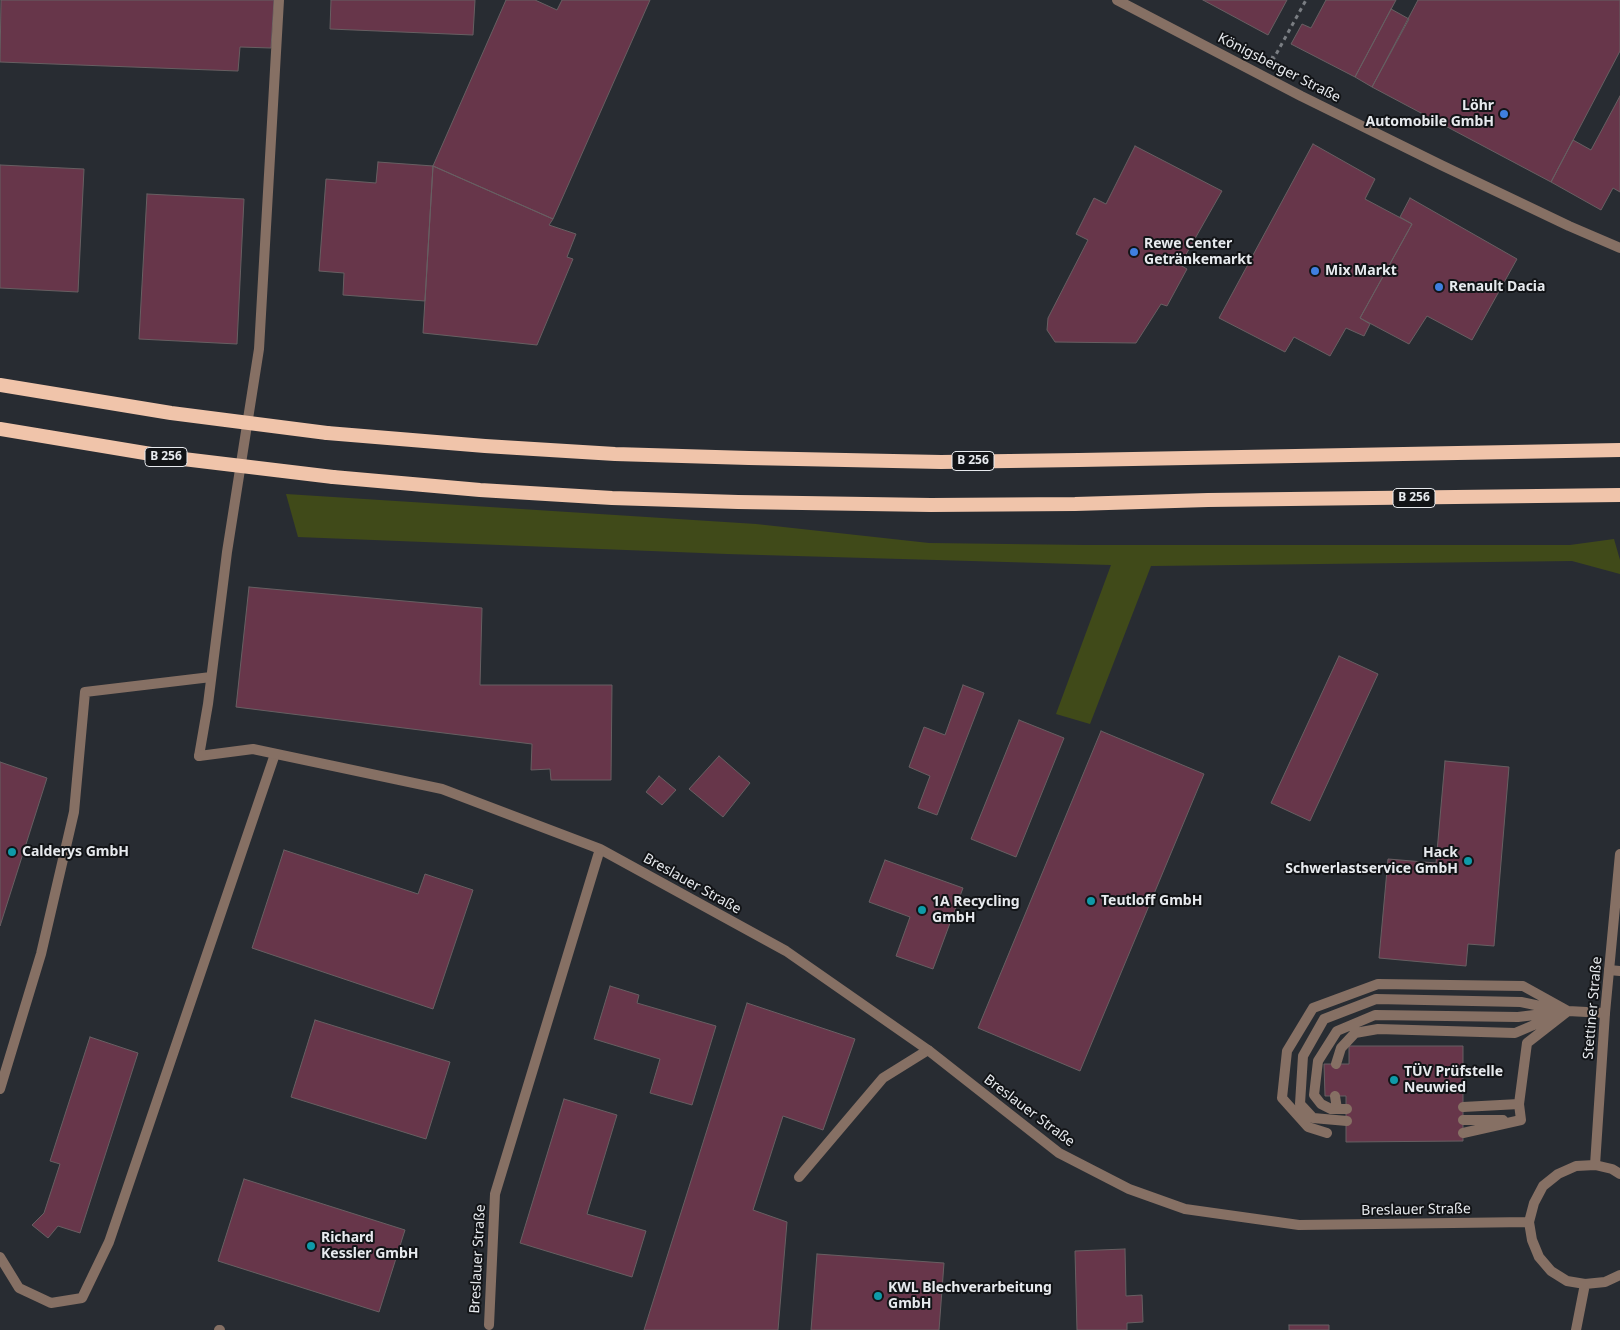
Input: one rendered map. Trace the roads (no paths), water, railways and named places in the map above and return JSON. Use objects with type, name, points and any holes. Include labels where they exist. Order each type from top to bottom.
[{"type":"highway","name":"B 256","points":[[0,385],[171,413],[327,433],[614,454],[912,461],[1079,460],[1620,450]]},
{"type":"highway","name":"B 256","points":[[0,429],[175,458],[334,477],[480,490],[612,498],[931,505],[1620,495]]},
{"type":"street","points":[[0,1089],[41,954],[74,812],[85,692],[211,677],[226,552],[259,349],[279,0]]},
{"type":"street","name":"Königsberger Straße","points":[[1117,0],[1301,96],[1561,222],[1620,248]]},
{"type":"street","name":"Breslauer Straße","points":[[211,677],[199,756],[254,749],[442,789],[600,849],[786,950],[928,1050],[1059,1153],[1129,1189],[1185,1209],[1300,1225],[1529,1222]]},
{"type":"street","points":[[0,1257],[19,1288],[51,1303],[82,1298],[109,1242],[275,754]]},
{"type":"street","name":"Breslauer Straße","points":[[490,1328],[495,1194],[600,849]]},
{"type":"street","name":"Stettiner Straße","points":[[1595,1165],[1605,1014],[1615,970],[1620,854]]},
{"type":"street","points":[[1327,1133],[1308,1128],[1282,1098],[1287,1051],[1313,1008],[1378,984],[1416,984],[1523,986],[1568,1011]]},
{"type":"street","points":[[1347,1121],[1313,1118],[1300,1104],[1303,1056],[1324,1019],[1376,999],[1521,1002],[1568,1011],[1605,1014]]},
{"type":"street","points":[[1336,1064],[1341,1048],[1355,1034],[1378,1028],[1515,1033],[1568,1011]]},
{"type":"street","points":[[1521,1120],[1520,1104],[1527,1043],[1568,1011]]},
{"type":"street","points":[[1335,1096],[1342,1109],[1331,1109],[1321,1104],[1314,1095],[1318,1061],[1337,1032],[1375,1015],[1518,1017],[1568,1011]]},
{"type":"street","points":[[800,1177],[883,1078],[928,1050]]},
{"type":"street","points":[[1463,1107],[1520,1104]]},
{"type":"street","points":[[1462,1120],[1521,1120]]},
{"type":"street","points":[[1463,1133],[1521,1120]]},
{"type":"street","points":[[1620,1174],[1612,1169],[1595,1165],[1576,1166],[1558,1174],[1543,1186],[1534,1203],[1529,1222],[1532,1240],[1539,1257],[1551,1271],[1567,1280],[1585,1284],[1605,1282],[1620,1275]]},
{"type":"street","points":[[1576,1330],[1585,1284]]},
{"type":"place","name":"Löhr Automobile GmbH","points":[[1504,114]]},
{"type":"place","name":"Rewe Center Getränkemarkt","points":[[1134,252]]},
{"type":"place","name":"Mix Markt","points":[[1315,271]]},
{"type":"place","name":"Renault Dacia","points":[[1439,287]]},
{"type":"place","name":"Calderys GmbH","points":[[12,852]]},
{"type":"place","name":"Hack Schwerlastservice GmbH","points":[[1468,861]]},
{"type":"place","name":"Teutloff GmbH","points":[[1091,901]]},
{"type":"place","name":"1A Recycling GmbH","points":[[922,910]]},
{"type":"place","name":"TÜV Prüfstelle Neuwied","points":[[1394,1080]]},
{"type":"place","name":"Richard Kessler GmbH","points":[[311,1246]]},
{"type":"place","name":"KWL Blechverarbeitung GmbH","points":[[878,1296]]}]
